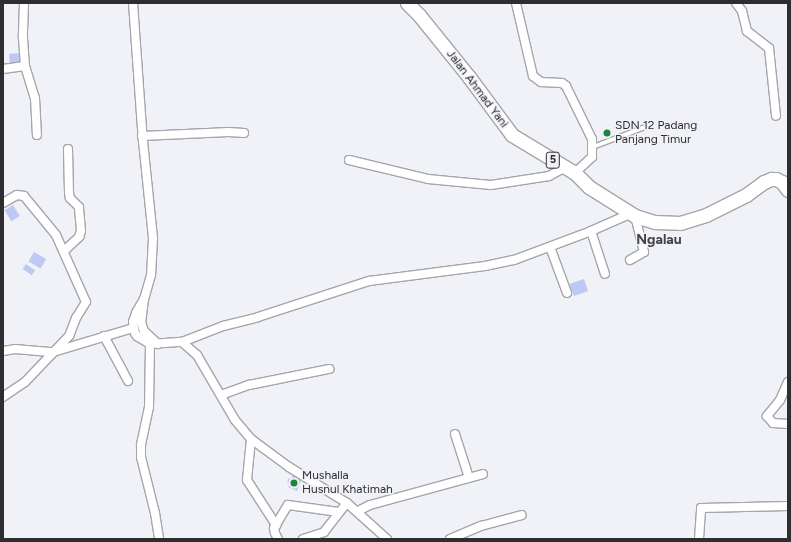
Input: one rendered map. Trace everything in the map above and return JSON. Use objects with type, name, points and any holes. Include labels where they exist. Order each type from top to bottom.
[{"type":"highway","name":"Jalan Ahmad Yani","points":[[407,3],[419,15],[464,71],[512,135],[570,170],[589,187],[633,215],[666,223],[693,220],[746,195],[764,182],[776,179],[782,182],[788,190]]},
{"type":"street","points":[[24,3],[23,38],[25,66],[34,98],[38,135]]},
{"type":"street","points":[[133,3],[142,136],[153,238],[151,275],[144,299],[141,322],[144,331],[154,344],[149,407],[141,445],[141,457],[155,512],[159,539]]},
{"type":"street","points":[[349,160],[428,179],[491,185],[548,176],[570,170],[590,160],[593,147],[592,139],[566,86],[562,83],[541,82],[533,76],[516,3]]},
{"type":"street","points":[[736,3],[742,11],[747,31],[769,48],[776,116]]},
{"type":"street","points":[[3,69],[25,66]]},
{"type":"street","points":[[142,136],[230,132],[244,133]]},
{"type":"street","points":[[64,251],[79,237],[81,231],[79,207],[70,198],[69,193],[68,149]]},
{"type":"street","points":[[3,203],[17,195],[24,196],[56,236],[86,302],[76,318],[71,334],[25,382],[3,397]]},
{"type":"street","points":[[144,299],[136,313],[133,328],[137,336],[154,344],[182,342],[222,326],[369,281],[485,266],[514,260],[633,215],[644,252],[630,260]]},
{"type":"street","points":[[591,232],[605,274]]},
{"type":"street","points":[[550,246],[567,293]]},
{"type":"street","points":[[3,351],[15,349],[53,352],[133,328]]},
{"type":"street","points":[[104,336],[128,380]]},
{"type":"street","points":[[182,342],[197,355],[235,420],[251,439],[289,467],[358,510],[387,539]]},
{"type":"street","points":[[221,395],[249,385],[330,369]]},
{"type":"street","points":[[788,382],[780,400],[767,416],[773,423],[788,424]]},
{"type":"street","points":[[455,434],[469,478]]},
{"type":"street","points":[[251,439],[247,480],[276,525]]},
{"type":"street","points":[[358,510],[370,505],[483,474]]},
{"type":"street","points":[[303,539],[324,532],[338,512],[347,503]]},
{"type":"street","points":[[278,539],[274,531],[276,525],[290,504],[338,512]]},
{"type":"street","points":[[699,539],[702,508],[788,506]]},
{"type":"street","points":[[450,539],[481,526],[522,515]]},
{"type":"lane","points":[[593,147],[650,125]]},
{"type":"building","points":[[19,53],[20,64],[10,65],[9,54]]},
{"type":"building","points":[[13,205],[20,216],[11,221],[5,210]]},
{"type":"building","points":[[34,252],[46,259],[41,269],[29,262]]},
{"type":"building","points":[[26,264],[35,270],[32,275],[23,269]]},
{"type":"building","points":[[584,279],[588,291],[574,296],[570,284]]},
{"type":"building","name":"Mushalla Husnul Khatimah","points":[[293,475],[302,479],[297,491],[288,487],[290,483],[287,482]]},
{"type":"place","name":"SDN 12 Padang Panjang Timur","points":[[607,133]]},
{"type":"place","name":"Mushalla Husnul Khatimah","points":[[294,483]]},
{"type":"district","name":"Ngalau","points":[[659,240]]}]
